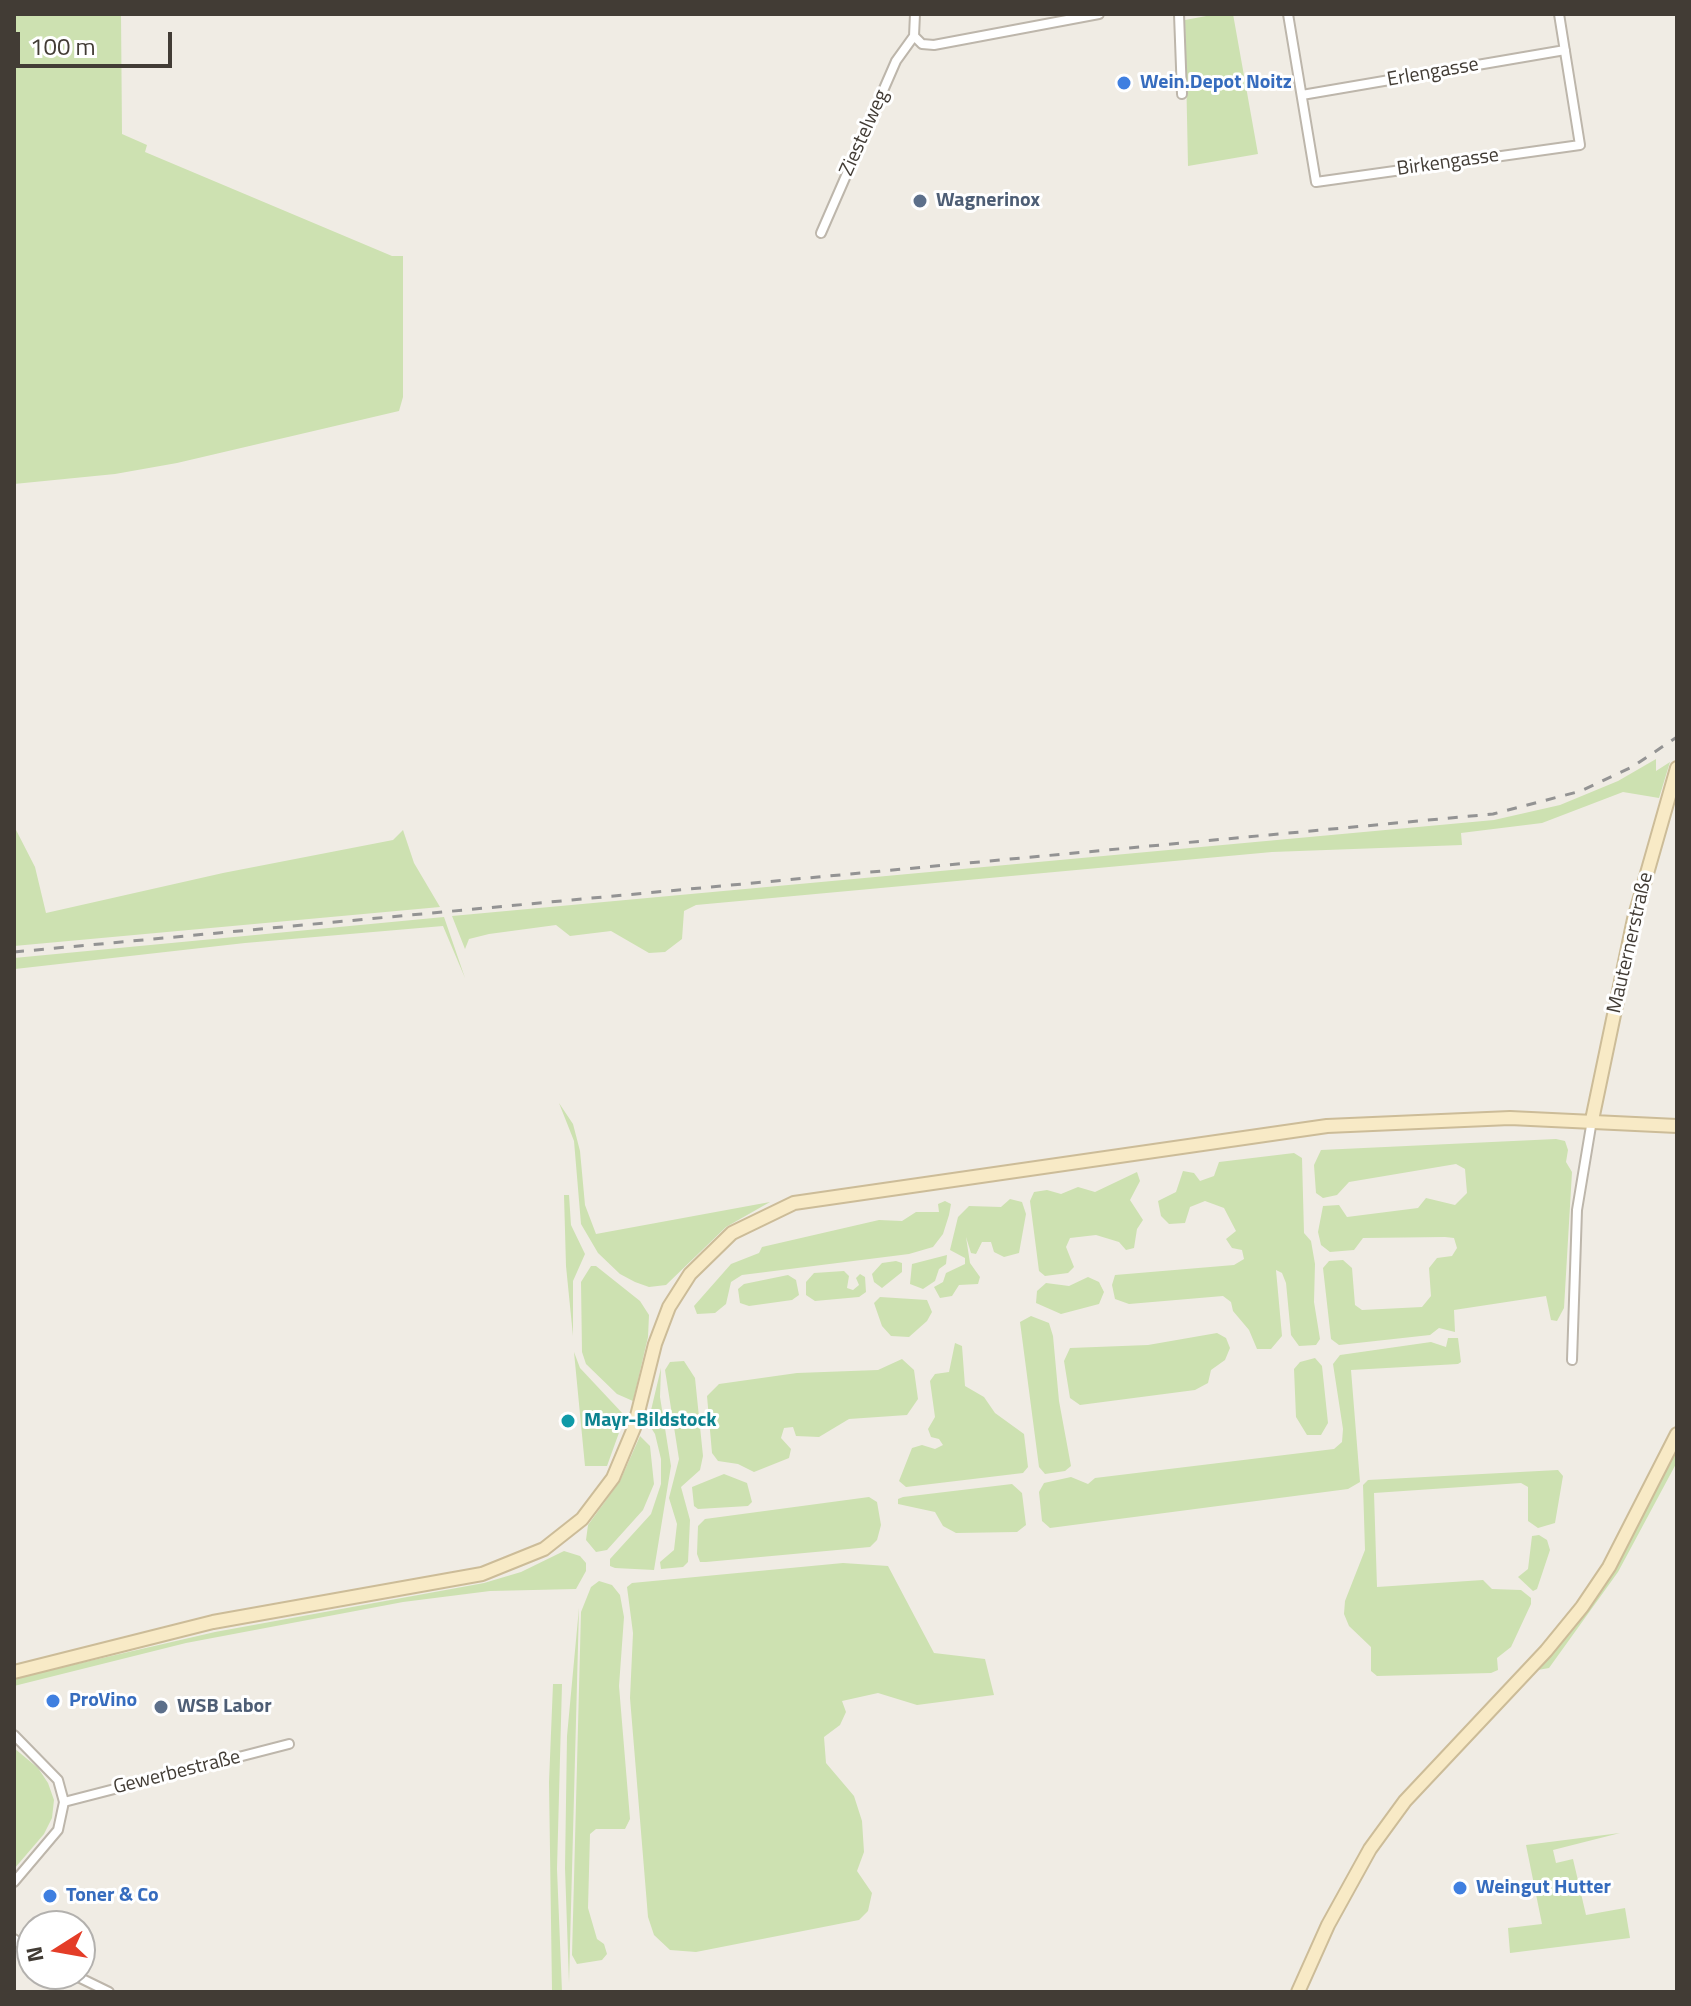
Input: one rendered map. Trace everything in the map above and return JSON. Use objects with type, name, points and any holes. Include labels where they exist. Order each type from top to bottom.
[{"type":"main road","name":"Mauternerstraße","points":[[1592,1120],[1634,919],[1677,768]]},
{"type":"main road","points":[[14,1672],[213,1622],[482,1574],[517,1563],[568,1532],[598,1500],[613,1478],[634,1428],[664,1320],[690,1274],[732,1233],[794,1203],[1327,1126],[1419,1120],[1592,1120],[1677,1126]]},
{"type":"main road","points":[[1298,1992],[1328,1925],[1370,1849],[1405,1801],[1546,1651],[1582,1607],[1609,1567],[1677,1434]]},
{"type":"street","points":[[915,14],[914,36],[922,44],[954,43],[1099,14]]},
{"type":"street","points":[[1179,14],[1182,94]]},
{"type":"street","points":[[1288,14],[1302,95]]},
{"type":"street","points":[[1559,14],[1565,50]]},
{"type":"street","name":"Ziestelweg","points":[[821,233],[896,61],[914,36]]},
{"type":"street","name":"Erlengasse","points":[[1302,95],[1565,50]]},
{"type":"street","name":"Birkengasse","points":[[1302,95],[1316,182],[1580,145],[1565,50]]},
{"type":"street","points":[[1572,1360],[1577,1210],[1592,1120]]},
{"type":"street","points":[[14,1735],[58,1780],[64,1802],[58,1830],[14,1882]]},
{"type":"street","name":"Gewerbestraße","points":[[64,1802],[289,1744]]},
{"type":"green space","points":[[14,14],[121,14],[122,134],[147,145],[145,152],[392,256],[403,256],[403,397],[399,411],[177,463],[115,474],[14,484]]},
{"type":"green space","points":[[1233,14],[1258,154],[1188,166],[1185,20]]},
{"type":"green space","points":[[1656,759],[1656,771],[1670,762],[1659,798],[1623,792],[1542,823],[1461,833],[1462,845],[1272,852],[696,905],[684,911],[682,939],[665,952],[649,953],[611,931],[570,936],[556,925],[469,939],[465,949],[452,916],[1494,820],[1560,805],[1618,781]]},
{"type":"green space","points":[[14,826],[35,867],[46,913],[223,873],[393,840],[403,830],[414,863],[440,907],[14,946]]},
{"type":"green space","points":[[444,917],[465,978],[443,926],[245,943],[15,969],[14,964],[14,958]]},
{"type":"green space","points":[[559,1103],[573,1124],[580,1151],[585,1205],[596,1234],[770,1202],[726,1227],[666,1285],[649,1287],[635,1282],[620,1274],[598,1253],[581,1224],[574,1141]]},
{"type":"green space","points":[[1565,1141],[1568,1150],[1566,1162],[1572,1172],[1564,1308],[1557,1321],[1551,1320],[1546,1296],[1454,1310],[1455,1332],[1439,1328],[1430,1335],[1339,1345],[1331,1339],[1323,1268],[1329,1261],[1343,1260],[1352,1268],[1355,1305],[1362,1310],[1422,1307],[1431,1296],[1429,1268],[1437,1258],[1452,1256],[1457,1248],[1454,1238],[1445,1237],[1363,1238],[1354,1250],[1330,1252],[1321,1245],[1318,1232],[1323,1206],[1339,1205],[1347,1217],[1418,1208],[1426,1198],[1455,1205],[1467,1193],[1465,1169],[1456,1164],[1349,1182],[1337,1195],[1323,1198],[1316,1193],[1314,1165],[1321,1150]]},
{"type":"green space","points":[[1294,1153],[1302,1158],[1304,1233],[1311,1241],[1315,1264],[1314,1302],[1320,1339],[1316,1345],[1299,1346],[1291,1335],[1286,1283],[1282,1273],[1276,1270],[1282,1336],[1271,1349],[1257,1349],[1249,1330],[1233,1311],[1231,1302],[1223,1296],[1129,1304],[1115,1299],[1112,1285],[1115,1275],[1234,1265],[1244,1259],[1242,1250],[1232,1248],[1226,1239],[1236,1231],[1224,1208],[1205,1201],[1190,1207],[1185,1223],[1169,1224],[1161,1216],[1158,1201],[1176,1192],[1183,1171],[1194,1173],[1200,1181],[1214,1176],[1219,1162]]},
{"type":"green space","points":[[1137,1172],[1140,1181],[1130,1200],[1143,1220],[1137,1229],[1134,1248],[1126,1250],[1119,1242],[1096,1235],[1070,1238],[1066,1247],[1074,1267],[1068,1273],[1045,1276],[1039,1271],[1030,1201],[1034,1192],[1047,1190],[1061,1194],[1078,1187],[1095,1192]]},
{"type":"green space","points":[[564,1195],[569,1195],[571,1225],[585,1254],[573,1281],[573,1336],[566,1266]]},
{"type":"green space","points":[[1010,1199],[1022,1202],[1026,1214],[1019,1253],[1004,1257],[994,1252],[991,1242],[982,1242],[976,1254],[971,1253],[966,1237],[970,1263],[980,1277],[978,1284],[959,1285],[952,1296],[940,1298],[934,1287],[943,1282],[946,1273],[965,1264],[965,1258],[950,1250],[958,1217],[969,1206],[1001,1207]]},
{"type":"green space","points":[[945,1201],[951,1204],[949,1215],[943,1234],[933,1247],[909,1254],[742,1275],[731,1282],[726,1304],[715,1313],[697,1314],[694,1306],[731,1264],[759,1253],[762,1247],[879,1220],[902,1221],[916,1212],[939,1212],[938,1204]]},
{"type":"green space","points":[[947,1255],[946,1264],[939,1269],[935,1281],[923,1289],[910,1284],[912,1264]]},
{"type":"green space","points":[[882,1263],[902,1263],[902,1272],[882,1288],[874,1282],[872,1274]]},
{"type":"green space","points":[[591,1266],[596,1266],[640,1301],[649,1315],[648,1337],[633,1401],[617,1394],[586,1364],[582,1352],[581,1282]]},
{"type":"green space","points":[[844,1271],[849,1276],[847,1288],[853,1290],[859,1285],[856,1278],[860,1274],[865,1277],[866,1292],[859,1297],[815,1301],[806,1295],[806,1282],[814,1273]]},
{"type":"green space","points":[[788,1275],[796,1280],[799,1295],[792,1300],[749,1306],[740,1303],[738,1289],[744,1284]]},
{"type":"green space","points":[[1088,1277],[1099,1282],[1104,1292],[1099,1304],[1061,1314],[1036,1303],[1037,1291],[1046,1283],[1069,1286]]},
{"type":"green space","points":[[880,1297],[927,1300],[932,1312],[927,1321],[909,1337],[891,1336],[882,1326],[874,1303]]},
{"type":"green space","points":[[1031,1316],[1049,1323],[1053,1336],[1059,1401],[1071,1466],[1065,1471],[1045,1474],[1039,1467],[1020,1322]]},
{"type":"green space","points":[[1217,1333],[1226,1338],[1230,1348],[1225,1360],[1211,1370],[1208,1383],[1195,1390],[1080,1405],[1070,1398],[1064,1361],[1070,1348],[1148,1345]]},
{"type":"green space","points":[[1448,1338],[1458,1338],[1461,1362],[1458,1364],[1351,1370],[1360,1482],[1348,1489],[1050,1528],[1042,1521],[1039,1492],[1044,1483],[1071,1477],[1088,1484],[1095,1478],[1334,1449],[1342,1442],[1343,1429],[1333,1364],[1340,1355],[1431,1342],[1446,1347]]},
{"type":"green space","points":[[955,1343],[962,1346],[965,1386],[984,1397],[995,1413],[1024,1434],[1028,1467],[1023,1473],[906,1487],[899,1481],[912,1448],[922,1445],[935,1449],[943,1445],[939,1439],[931,1437],[928,1429],[935,1417],[930,1381],[935,1374],[949,1372]]},
{"type":"green space","points":[[574,1352],[580,1368],[625,1416],[607,1466],[585,1466]]},
{"type":"green space","points":[[1315,1358],[1322,1366],[1328,1423],[1321,1435],[1307,1435],[1296,1417],[1294,1369],[1300,1362]]},
{"type":"green space","points":[[902,1359],[914,1370],[918,1399],[907,1415],[849,1419],[819,1437],[796,1436],[793,1427],[784,1428],[781,1438],[791,1449],[789,1458],[754,1472],[738,1464],[718,1461],[712,1453],[707,1396],[719,1384],[797,1373],[878,1370]]},
{"type":"green space","points":[[684,1361],[695,1378],[703,1456],[700,1470],[681,1487],[690,1520],[688,1562],[683,1567],[661,1569],[660,1562],[674,1550],[677,1524],[669,1498],[679,1459],[665,1370],[670,1362]]},
{"type":"green space","points":[[661,1368],[660,1397],[671,1466],[654,1570],[615,1568],[610,1566],[610,1559],[651,1514],[661,1484],[661,1459],[655,1434],[648,1423]]},
{"type":"green space","points":[[640,1436],[650,1446],[654,1484],[643,1510],[607,1550],[596,1552],[586,1540],[588,1525],[620,1481]]},
{"type":"green space","points":[[1677,1449],[1677,1462],[1618,1572],[1549,1668],[1538,1670],[1577,1622],[1623,1554]]},
{"type":"green space","points":[[1558,1470],[1563,1476],[1555,1523],[1538,1528],[1528,1521],[1528,1487],[1521,1483],[1374,1493],[1377,1587],[1483,1580],[1492,1589],[1521,1590],[1531,1598],[1531,1604],[1511,1647],[1497,1658],[1498,1670],[1491,1673],[1377,1676],[1371,1671],[1371,1647],[1349,1626],[1344,1614],[1345,1601],[1365,1550],[1363,1485],[1368,1480]]},
{"type":"green space","points":[[724,1474],[747,1483],[752,1502],[748,1506],[698,1509],[694,1506],[692,1487]]},
{"type":"green space","points":[[1012,1484],[1022,1493],[1026,1525],[1017,1532],[956,1533],[943,1526],[935,1512],[898,1504],[898,1499],[903,1497]]},
{"type":"green space","points":[[869,1497],[877,1502],[881,1525],[877,1540],[870,1547],[706,1562],[700,1562],[697,1554],[698,1526],[705,1519]]},
{"type":"green space","points":[[1539,1535],[1547,1540],[1550,1550],[1537,1589],[1533,1591],[1518,1577],[1528,1569],[1532,1536]]},
{"type":"green space","points":[[564,1551],[580,1556],[586,1563],[586,1571],[576,1589],[490,1591],[403,1602],[186,1643],[14,1686],[14,1681],[20,1677],[215,1632],[484,1583],[521,1572]]},
{"type":"green space","points":[[843,1563],[888,1566],[934,1653],[985,1659],[994,1695],[917,1705],[878,1693],[842,1701],[846,1712],[840,1725],[824,1737],[826,1763],[854,1796],[862,1821],[864,1852],[857,1871],[872,1893],[868,1911],[859,1920],[696,1952],[670,1950],[654,1935],[648,1917],[630,1698],[633,1633],[627,1587],[632,1583]]},
{"type":"green space","points":[[599,1581],[612,1585],[620,1595],[624,1617],[619,1686],[630,1819],[625,1829],[596,1829],[590,1834],[588,1908],[597,1939],[604,1944],[607,1954],[602,1960],[577,1964],[572,1955],[581,1612],[591,1587]]},
{"type":"green space","points":[[579,1608],[569,1983],[565,1868],[567,1736]]},
{"type":"green space","points":[[553,1684],[562,1684],[557,1869],[562,1992],[552,1990],[549,1782]]},
{"type":"green space","points":[[14,1748],[38,1768],[54,1800],[52,1818],[44,1834],[14,1869]]},
{"type":"green space","points":[[1620,1833],[1553,1850],[1556,1863],[1573,1859],[1586,1915],[1625,1908],[1630,1938],[1510,1953],[1508,1928],[1542,1924],[1526,1845]]},
{"type":"railway","points":[[14,952],[1493,814],[1581,791],[1632,767],[1677,737]]},
{"type":"place","name":"Wein.Depot Noitz","points":[[1124,83]]},
{"type":"place","name":"Wagnerinox","points":[[920,201]]},
{"type":"place","name":"Mayr-Bildstock","points":[[568,1421]]},
{"type":"place","name":"ProVino","points":[[53,1701]]},
{"type":"place","name":"WSB Labor","points":[[161,1707]]},
{"type":"place","name":"Weingut Hutter","points":[[1460,1888]]},
{"type":"place","name":"Toner & Co","points":[[50,1896]]}]
